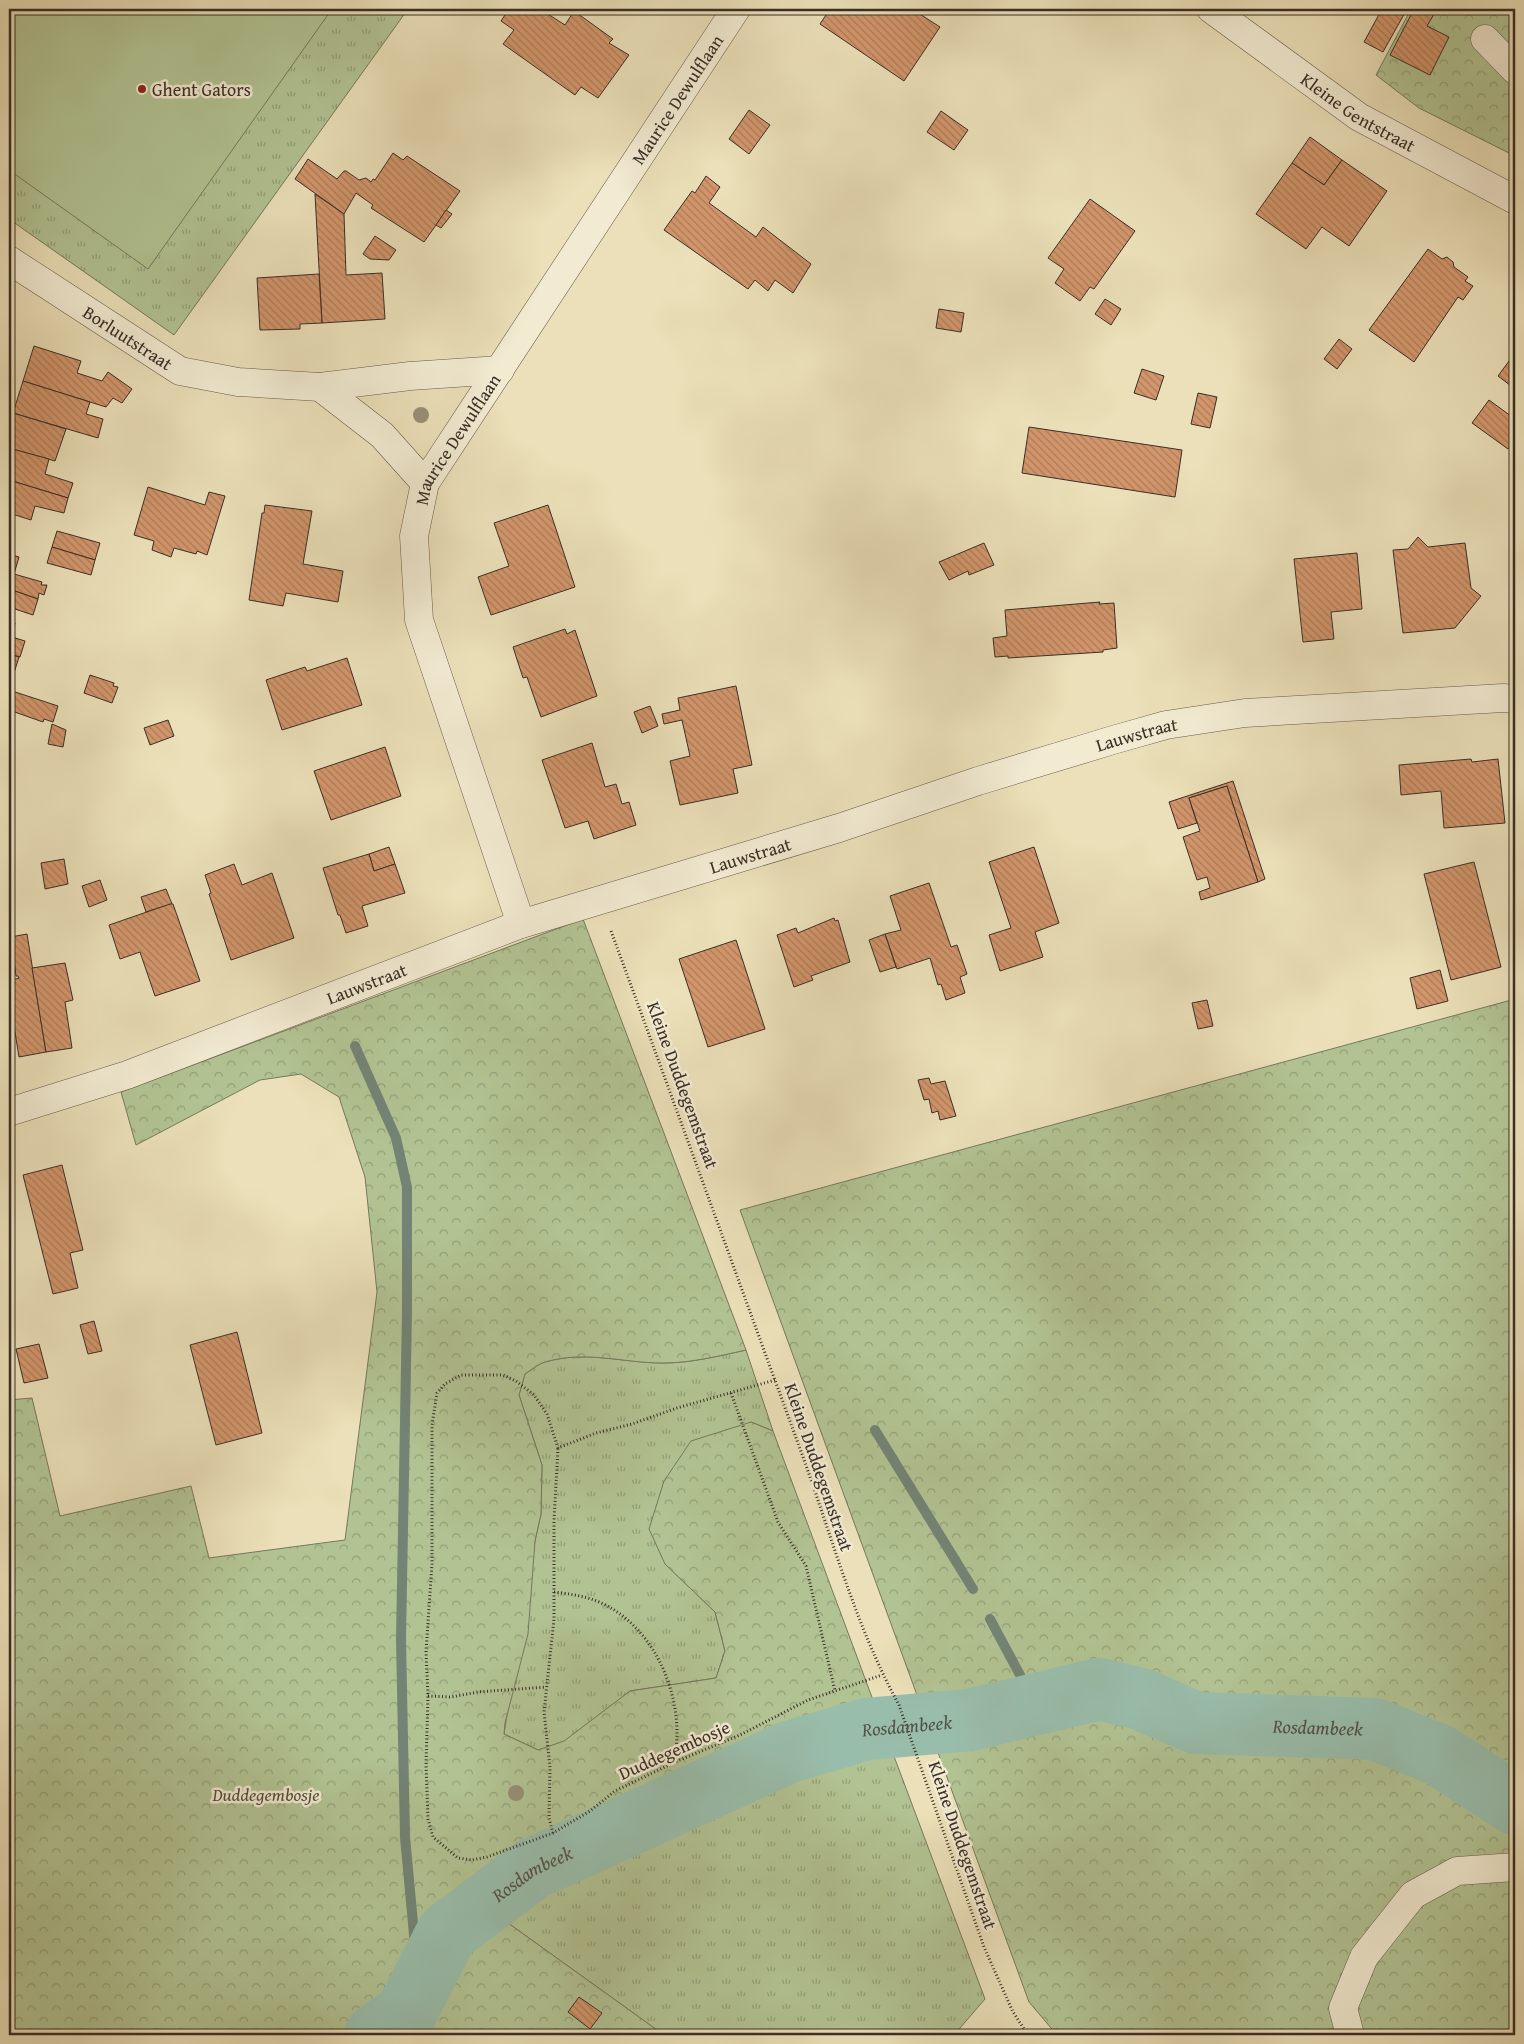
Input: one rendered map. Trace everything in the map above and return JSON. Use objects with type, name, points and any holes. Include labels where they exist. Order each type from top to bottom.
[{"type":"street","name":"Maurice Dewulflaan","points":[[521,924],[419,620],[414,536],[425,483],[736,9]]},
{"type":"street","name":"Kleine Gentstraat","points":[[1211,9],[1359,117],[1515,200]]},
{"type":"street","points":[[1485,39],[1515,70]]},
{"type":"street","name":"Borluutstraat","points":[[9,260],[180,371],[238,382],[320,387],[410,376],[500,370]]},
{"type":"street","points":[[320,387],[382,435],[425,483]]},
{"type":"street","name":"Lauwstraat","points":[[9,1112],[127,1075],[521,924],[839,828],[978,781],[1166,725],[1245,713],[1503,698],[1515,699]]},
{"type":"street","points":[[1350,2035],[1343,2008],[1364,1957],[1412,1895],[1457,1871],[1515,1867]]},
{"type":"path","name":"Kleine Duddegemstraat","points":[[600,900],[802,1454],[839,1567],[882,1675],[899,1705],[984,1947],[1013,2012],[1028,2035]]},
{"type":"path","name":"Duddegembosje","points":[[558,1448],[547,1414],[534,1395],[516,1381],[503,1375],[461,1375],[445,1384],[437,1393],[432,1425],[432,1564],[426,1652],[428,1819],[433,1837],[458,1858],[472,1860],[513,1849],[553,1834],[590,1811],[615,1791],[675,1762],[740,1735],[808,1700],[882,1675]]},
{"type":"path","points":[[553,1834],[549,1818],[550,1767],[544,1712],[554,1619],[554,1520],[558,1448],[596,1433],[632,1424],[677,1408],[775,1380]]},
{"type":"path","points":[[731,1393],[778,1522],[806,1566],[835,1691]]},
{"type":"path","points":[[554,1592],[578,1595],[600,1602],[618,1612],[634,1625],[648,1642],[666,1676],[674,1702],[677,1730],[675,1762]]},
{"type":"path","points":[[428,1696],[451,1697],[478,1692],[546,1687]]},
{"type":"green space","name":"Ghent Gators","points":[[9,9],[408,9],[174,335],[9,219]]},
{"type":"green space","name":"Ghent Gators","points":[[9,9],[332,9],[148,269],[9,170]]},
{"type":"green space","points":[[1411,9],[1515,9],[1515,156],[1419,108],[1376,75]]},
{"type":"green space","name":"Duddegembosje","points":[[583,919],[746,1350],[705,1359],[673,1363],[575,1357],[542,1363],[525,1374],[519,1395],[542,1465],[541,1514],[535,1541],[528,1634],[505,1723],[504,1734],[538,1750],[564,1741],[630,1691],[716,1678],[725,1651],[715,1612],[665,1564],[649,1529],[664,1481],[691,1441],[751,1422],[773,1431],[889,1743],[735,1797],[544,1892],[501,1918],[664,2035],[9,2035],[9,1400],[32,1398],[60,1516],[191,1486],[209,1558],[345,1540],[377,1292],[365,1177],[339,1097],[301,1074],[260,1080],[136,1145],[121,1092]]},
{"type":"green space","points":[[1515,999],[1515,2035],[1057,2035],[1029,2002],[740,1210]]},
{"type":"green space","points":[[746,1350],[773,1431],[751,1422],[665,1564],[715,1612],[725,1651],[716,1678],[630,1691],[564,1742],[538,1750],[504,1734],[541,1514],[542,1465],[519,1395],[525,1374],[542,1363],[575,1357],[673,1363],[705,1359]]},
{"type":"green space","points":[[889,1743],[985,1999],[954,2035],[664,2035],[501,1918],[544,1892],[735,1797]]},
{"type":"building","points":[[509,9],[516,9],[524,14],[527,9],[540,9],[565,25],[574,11],[613,39],[609,43],[629,55],[598,98],[581,87],[575,95],[503,44],[514,30],[501,21]]},
{"type":"building","points":[[617,9],[629,9],[625,14]]},
{"type":"building","points":[[651,9],[663,9],[659,14]]},
{"type":"building","points":[[830,9],[912,9],[940,27],[904,81],[820,24]]},
{"type":"building","points":[[1382,9],[1407,9],[1383,52],[1364,42]]},
{"type":"building","points":[[1414,9],[1437,9],[1427,26],[1449,37],[1430,75],[1390,55]]},
{"type":"building","points":[[749,110],[770,125],[749,154],[729,139]]},
{"type":"building","points":[[941,111],[968,130],[954,150],[927,132]]},
{"type":"building","points":[[1310,137],[1342,160],[1324,185],[1292,163]]},
{"type":"building","points":[[393,153],[403,160],[407,156],[460,191],[424,242],[371,208],[373,205],[356,193],[344,214],[295,179],[308,159],[337,179],[346,171],[359,180],[366,178],[371,182],[373,179],[375,180]]},
{"type":"building","points":[[1342,160],[1387,191],[1349,246],[1322,227],[1306,249],[1256,214],[1292,163],[1324,185]]},
{"type":"building","points":[[706,176],[720,187],[709,203],[756,237],[763,227],[811,264],[793,293],[775,280],[768,291],[755,280],[748,289],[664,230],[692,191],[695,193]]},
{"type":"building","points":[[315,194],[344,214],[346,275],[382,273],[385,319],[322,323]]},
{"type":"building","points":[[1090,199],[1135,231],[1094,289],[1090,287],[1080,301],[1055,283],[1064,269],[1048,258]]},
{"type":"building","points":[[446,210],[452,214],[441,228],[436,225]]},
{"type":"building","points":[[375,236],[396,250],[389,260],[370,259],[363,254]]},
{"type":"building","points":[[1428,249],[1442,259],[1447,257],[1453,262],[1454,267],[1468,277],[1465,281],[1473,286],[1463,300],[1458,297],[1414,362],[1369,330]]},
{"type":"building","points":[[319,274],[322,323],[300,324],[300,329],[260,330],[257,278]]},
{"type":"building","points":[[1105,299],[1121,309],[1111,325],[1095,314]]},
{"type":"building","points":[[939,309],[964,313],[961,332],[936,328]]},
{"type":"building","points":[[1339,339],[1352,349],[1337,369],[1324,359]]},
{"type":"building","points":[[34,346],[81,361],[77,373],[102,381],[108,372],[132,389],[122,403],[113,398],[106,407],[23,381]]},
{"type":"building","points":[[1515,353],[1515,389],[1498,376]]},
{"type":"building","points":[[1142,369],[1164,376],[1156,400],[1134,393]]},
{"type":"building","points":[[23,381],[90,402],[86,414],[103,419],[98,438],[13,413]]},
{"type":"building","points":[[1198,393],[1217,397],[1210,428],[1191,424]]},
{"type":"building","points":[[1489,400],[1515,419],[1515,438],[1508,449],[1472,423]]},
{"type":"building","points":[[13,413],[66,429],[55,461],[9,448],[9,428]]},
{"type":"building","points":[[1029,427],[1182,450],[1175,497],[1022,473]]},
{"type":"building","points":[[9,448],[49,459],[45,474],[73,483],[68,498],[9,480]]},
{"type":"building","points":[[9,480],[68,498],[64,513],[35,506],[31,520],[9,513]]},
{"type":"building","points":[[148,487],[205,505],[209,492],[225,496],[207,555],[197,551],[196,554],[174,548],[171,557],[152,550],[154,541],[134,535]]},
{"type":"building","points":[[265,505],[312,511],[303,564],[343,571],[338,602],[286,593],[283,606],[249,600],[262,513],[264,513]]},
{"type":"building","points":[[548,505],[575,587],[491,615],[478,577],[509,566],[494,523]]},
{"type":"building","points":[[57,531],[100,543],[95,560],[52,547]]},
{"type":"building","points":[[1418,537],[1428,547],[1465,543],[1471,588],[1481,596],[1455,628],[1403,633],[1393,550],[1408,549]]},
{"type":"building","points":[[984,543],[994,565],[969,575],[968,571],[949,580],[939,562]]},
{"type":"building","points":[[52,547],[95,560],[91,575],[47,563]]},
{"type":"building","points":[[1357,553],[1362,609],[1331,612],[1334,639],[1303,642],[1294,559]]},
{"type":"building","points":[[9,554],[19,557],[14,574],[42,582],[41,585],[47,585],[44,595],[39,593],[38,599],[9,589]]},
{"type":"building","points":[[9,589],[38,599],[33,615],[9,607]]},
{"type":"building","points":[[1100,602],[1099,604],[1114,603],[1117,648],[1103,650],[1103,652],[1008,658],[1008,656],[995,657],[993,638],[1007,636],[1005,610]]},
{"type":"building","points":[[9,621],[15,623],[12,637],[25,641],[20,657],[9,654]]},
{"type":"building","points":[[565,629],[567,634],[575,630],[597,696],[541,717],[527,677],[523,678],[513,647]]},
{"type":"building","points":[[9,654],[19,657],[9,689]]},
{"type":"building","points":[[347,658],[362,705],[282,730],[266,680],[305,667],[307,671]]},
{"type":"building","points":[[90,675],[114,683],[113,686],[118,687],[112,703],[84,693]]},
{"type":"building","points":[[736,686],[752,765],[733,769],[738,793],[680,805],[670,761],[690,756],[682,720],[664,724],[662,714],[680,710],[678,698]]},
{"type":"building","points":[[9,690],[58,706],[53,722],[44,719],[43,722],[9,710]]},
{"type":"building","points":[[650,706],[658,726],[642,733],[634,712]]},
{"type":"building","points":[[168,720],[174,736],[150,745],[144,728]]},
{"type":"building","points":[[52,724],[66,730],[63,747],[48,744]]},
{"type":"building","points":[[592,743],[605,787],[616,784],[622,804],[629,802],[636,825],[594,839],[588,821],[565,828],[542,760]]},
{"type":"building","points":[[385,747],[401,796],[331,820],[314,771]]},
{"type":"building","points":[[1471,759],[1472,762],[1498,759],[1505,823],[1444,828],[1441,791],[1401,795],[1399,765]]},
{"type":"building","points":[[1233,781],[1265,879],[1258,882],[1227,786],[1189,798],[1197,823],[1178,829],[1169,802]]},
{"type":"building","points":[[1227,786],[1258,882],[1201,900],[1199,892],[1210,888],[1207,877],[1197,880],[1183,837],[1200,831],[1189,798]]},
{"type":"building","points":[[389,847],[395,864],[374,871],[369,854]]},
{"type":"building","points":[[1034,847],[1059,923],[1035,932],[1043,957],[1000,971],[989,935],[1011,928],[989,862]]},
{"type":"building","points":[[369,854],[374,871],[395,864],[405,893],[362,906],[368,926],[346,933],[340,915],[338,915],[323,868]]},
{"type":"building","points":[[64,859],[68,884],[45,889],[41,863]]},
{"type":"building","points":[[1474,862],[1501,967],[1451,980],[1424,874]]},
{"type":"building","points":[[234,864],[242,885],[272,873],[294,938],[231,960],[209,894],[211,893],[205,875]]},
{"type":"building","points":[[100,880],[107,900],[89,907],[82,886]]},
{"type":"building","points":[[929,883],[951,947],[957,945],[967,974],[960,977],[965,993],[946,1000],[941,984],[938,985],[930,958],[897,969],[885,934],[901,930],[890,896]]},
{"type":"building","points":[[166,889],[172,904],[146,912],[141,897]]},
{"type":"building","points":[[173,904],[200,981],[155,996],[140,952],[120,959],[109,925]]},
{"type":"building","points":[[834,918],[835,921],[838,920],[850,962],[811,976],[813,980],[794,987],[777,935],[796,928],[798,933]]},
{"type":"building","points":[[27,934],[46,1052],[19,1057],[9,995],[9,981],[19,978],[16,976],[11,937]]},
{"type":"building","points":[[885,934],[896,967],[880,972],[869,940]]},
{"type":"building","points":[[736,940],[765,1029],[708,1047],[679,959]]},
{"type":"building","points":[[65,963],[73,1000],[65,1002],[72,1048],[46,1052],[32,968]]},
{"type":"building","points":[[1440,970],[1448,1001],[1417,1009],[1410,978]]},
{"type":"building","points":[[1207,1000],[1213,1026],[1198,1029],[1192,1003]]},
{"type":"building","points":[[929,1078],[931,1084],[945,1081],[956,1116],[940,1120],[938,1111],[932,1113],[929,1099],[924,1100],[918,1080]]},
{"type":"building","points":[[62,1165],[83,1250],[70,1253],[78,1288],[53,1294],[23,1175]]},
{"type":"building","points":[[94,1321],[102,1351],[88,1354],[80,1325]]},
{"type":"building","points":[[237,1332],[262,1433],[216,1445],[190,1345]]},
{"type":"building","points":[[39,1344],[48,1378],[24,1383],[16,1349]]},
{"type":"building","points":[[579,1997],[602,2013],[590,2029],[568,2012]]},
{"type":"waterway","points":[[355,1046],[396,1138],[407,1187],[407,1312],[401,1639],[405,1837],[415,1945],[427,1972]]},
{"type":"waterway","points":[[875,1430],[973,1589]]},
{"type":"waterway","points":[[990,1619],[1035,1703]]},
{"type":"waterway","name":"Rosdambeek","points":[[375,2035],[406,2013],[447,1933],[532,1869],[789,1752],[867,1729],[970,1720],[1099,1689],[1141,1699],[1196,1723],[1375,1729],[1439,1755],[1515,1804]]},
{"type":"place","name":"Ghent Gators","points":[[142,89]]}]
